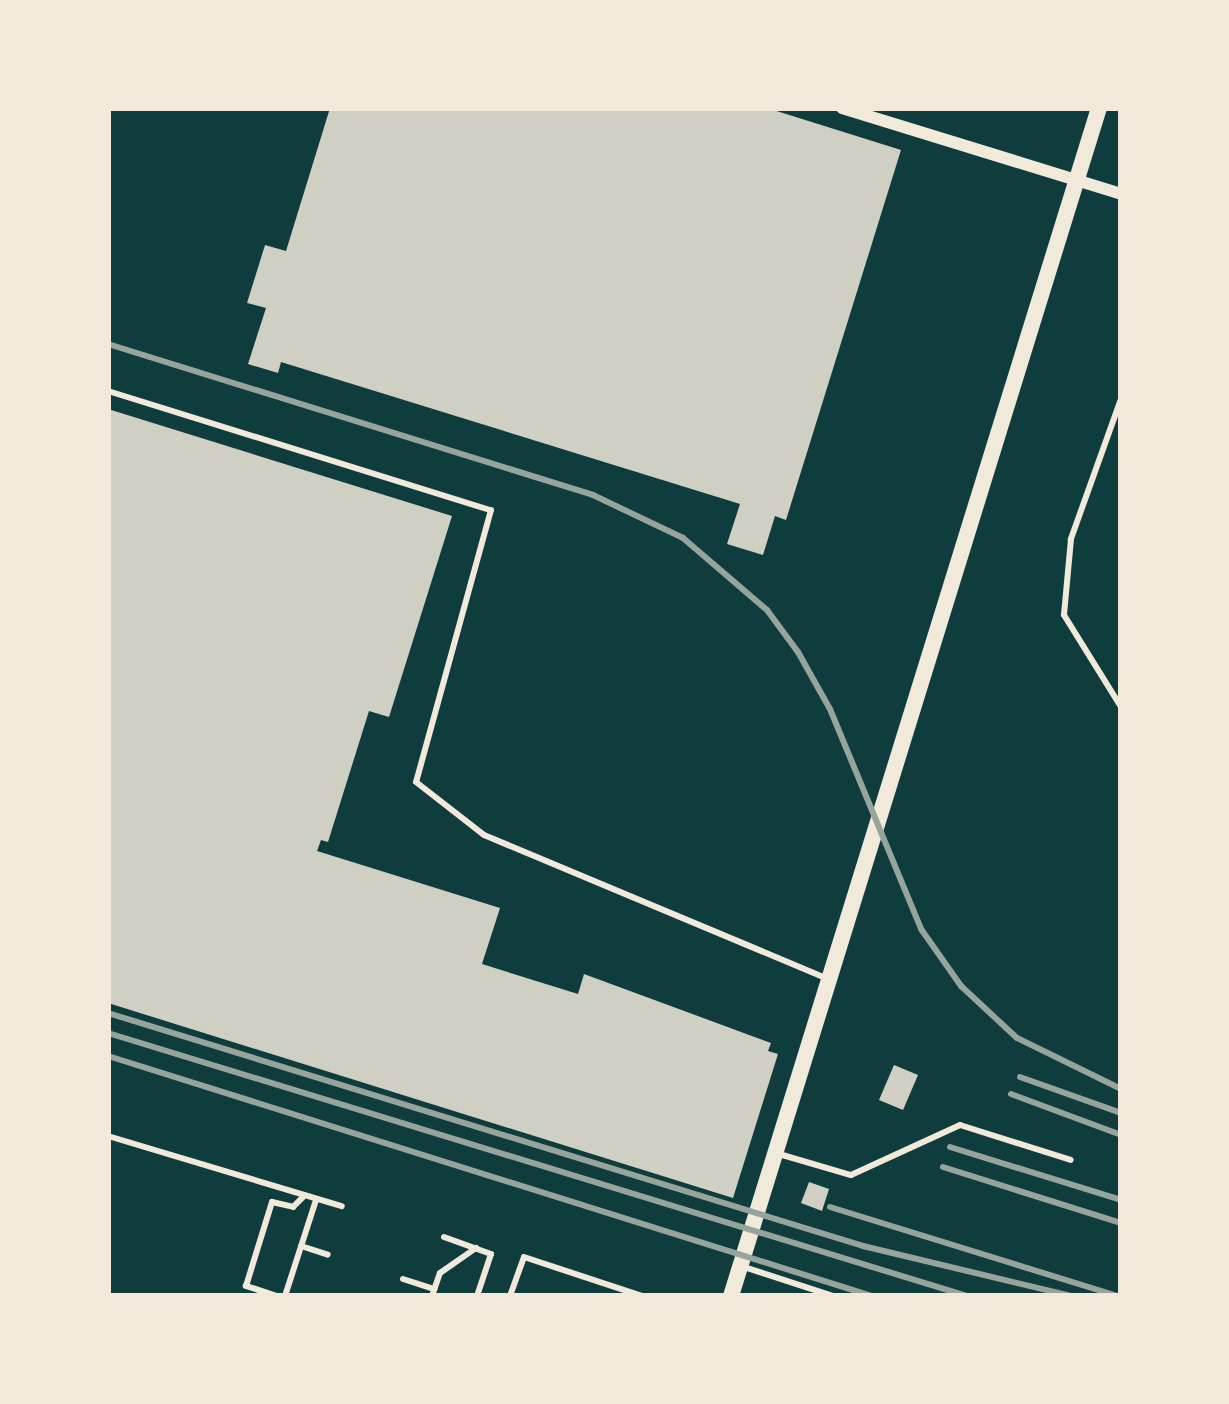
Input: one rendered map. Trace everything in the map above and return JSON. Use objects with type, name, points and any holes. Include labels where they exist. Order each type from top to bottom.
[{"type":"main road","points":[[731,1296],[1099,108]]},
{"type":"street","points":[[842,108],[1121,194]]},
{"type":"lane","points":[[108,391],[490,510],[416,782],[484,835],[830,979]]},
{"type":"lane","points":[[1121,399],[1071,539],[1064,615],[1121,706]]},
{"type":"lane","points":[[776,1153],[851,1175],[960,1125],[1071,1160]]},
{"type":"lane","points":[[108,1136],[343,1206]]},
{"type":"lane","points":[[303,1197],[293,1207],[272,1202],[246,1286],[281,1296],[316,1200]]},
{"type":"lane","points":[[444,1237],[491,1254],[477,1296]]},
{"type":"lane","points":[[301,1246],[328,1255]]},
{"type":"lane","points":[[403,1279],[433,1293],[440,1274],[476,1248]]},
{"type":"lane","points":[[510,1296],[524,1257],[642,1296]]},
{"type":"lane","points":[[740,1266],[832,1296]]},
{"type":"building","points":[[330,108],[767,108],[901,150],[786,520],[775,516],[763,555],[727,544],[740,504],[281,362],[278,373],[248,364],[266,308],[247,303],[265,245],[286,251]]},
{"type":"building","points":[[108,409],[452,516],[389,717],[369,711],[328,842],[321,840],[317,851],[500,908],[482,964],[578,994],[584,974],[771,1043],[768,1051],[778,1054],[733,1198],[108,1003]]},
{"type":"building","points":[[894,1065],[918,1075],[903,1110],[879,1100]]},
{"type":"building","points":[[809,1182],[829,1189],[822,1211],[801,1203]]},
{"type":"railway","points":[[108,344],[593,495],[683,538],[767,610],[798,652],[830,709],[921,929],[961,986],[1017,1038],[1121,1089]]},
{"type":"railway","points":[[108,1013],[863,1246],[1072,1296]]},
{"type":"railway","points":[[108,1033],[967,1296]]},
{"type":"railway","points":[[108,1056],[872,1296]]},
{"type":"railway","points":[[1020,1077],[1121,1113]]},
{"type":"railway","points":[[1011,1094],[1121,1135]]},
{"type":"railway","points":[[950,1147],[1121,1200]]},
{"type":"railway","points":[[943,1167],[1121,1223]]},
{"type":"railway","points":[[830,1207],[1118,1296]]}]
